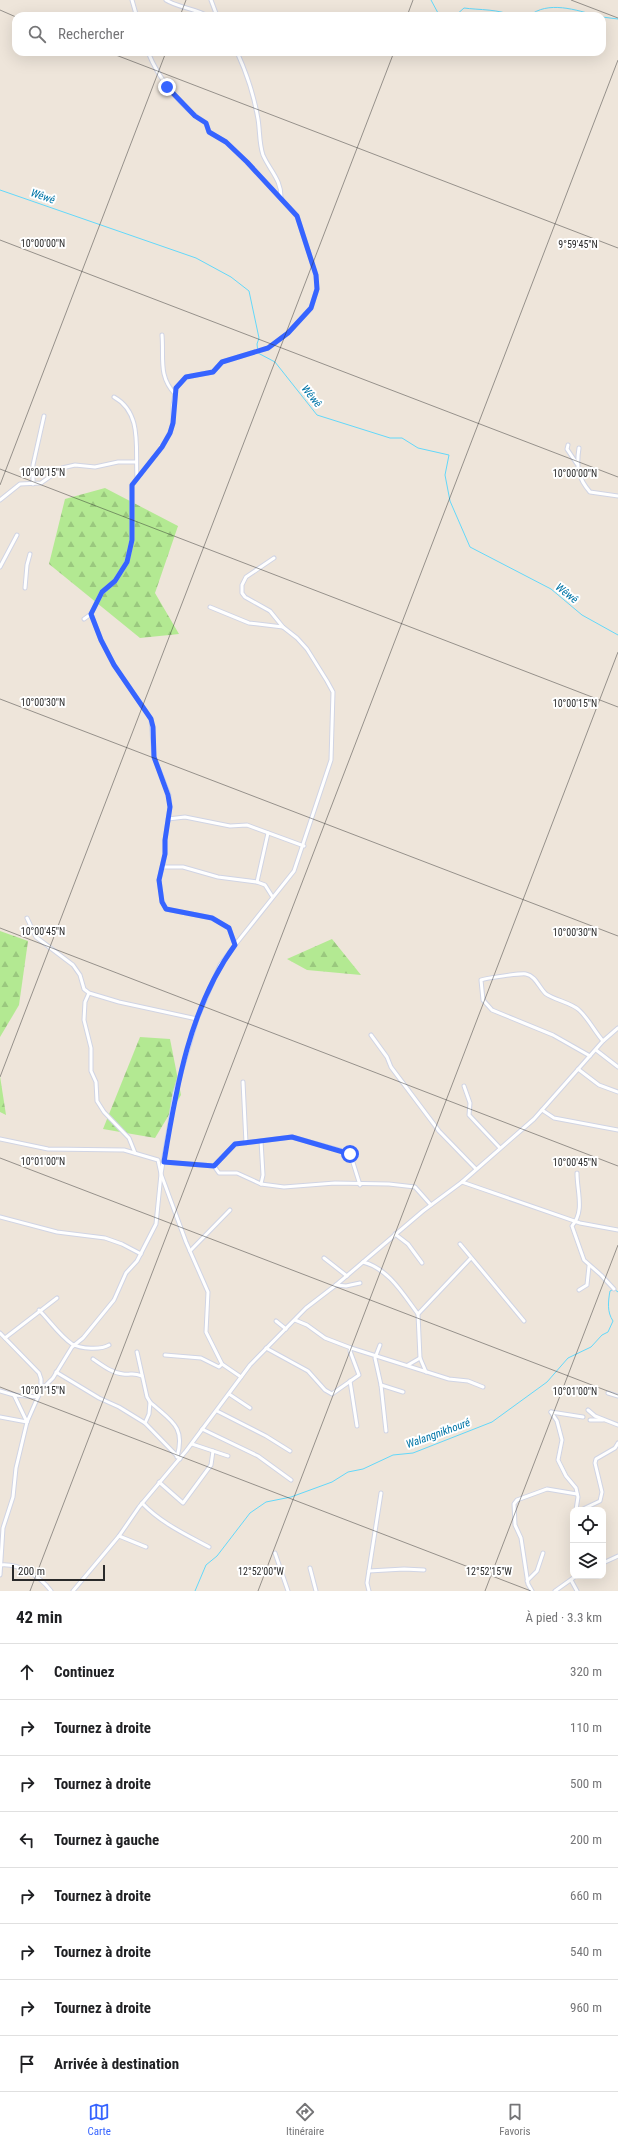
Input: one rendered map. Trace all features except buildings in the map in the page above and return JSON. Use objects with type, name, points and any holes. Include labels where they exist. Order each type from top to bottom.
[{"type":"street","points":[[132,0],[135,12]]},
{"type":"street","points":[[166,0],[177,7],[199,10],[202,12]]},
{"type":"street","points":[[211,0],[216,12]]},
{"type":"street","points":[[84,619],[91,614],[102,592],[115,581],[127,562],[132,540],[132,485],[162,447],[170,433],[173,423],[176,388],[186,377],[213,372],[222,362],[268,348],[288,333],[311,308],[317,289],[316,275],[297,216],[247,162],[226,142],[209,132],[206,123],[195,116],[167,87],[150,56]]},
{"type":"street","points":[[240,56],[249,75],[258,121],[261,146],[264,156],[279,180],[282,189],[281,199]]},
{"type":"street","points":[[162,335],[162,371],[170,389],[175,394]]},
{"type":"street","points":[[114,397],[122,401],[133,418],[138,440],[136,462],[137,477]]},
{"type":"street","points":[[32,484],[33,465],[44,416]]},
{"type":"street","points":[[568,445],[567,449],[577,464],[582,483],[590,492],[618,496]]},
{"type":"street","points":[[577,464],[579,448]]},
{"type":"street","points":[[0,500],[20,484],[41,483],[62,468],[75,464],[95,467],[118,462],[136,462]]},
{"type":"street","points":[[0,567],[17,535]]},
{"type":"street","points":[[25,588],[27,565],[30,554]]},
{"type":"street","points":[[241,1377],[222,1364],[206,1332],[208,1292],[190,1251],[160,1174],[164,1162],[175,1093],[197,1019],[220,965],[272,896],[294,871],[304,846],[331,760],[333,692],[323,672],[307,649],[283,627],[270,611],[245,597],[241,590],[246,577],[274,558]]},
{"type":"street","points":[[210,607],[249,623],[283,627]]},
{"type":"street","points":[[91,614],[101,640],[114,665],[151,719],[153,727],[154,757],[168,795],[168,819],[163,867],[159,888],[162,902],[166,909],[212,918],[229,928],[235,945]]},
{"type":"street","points":[[168,819],[185,817],[230,826],[247,825],[304,846]]},
{"type":"street","points":[[257,882],[268,833]]},
{"type":"street","points":[[163,867],[183,867],[218,877],[257,882],[265,885],[272,896]]},
{"type":"street","points":[[27,918],[36,937],[73,965],[80,975],[84,989],[89,993],[119,1002],[197,1019]]},
{"type":"street","points":[[590,1056],[553,1035],[492,1010],[483,1000],[481,980],[492,976],[508,977],[525,974],[530,976],[544,992],[561,1003],[578,1009],[603,1041]]},
{"type":"street","points":[[89,993],[85,1002],[84,1020],[91,1048],[91,1070],[96,1082],[97,1101],[104,1112],[129,1138],[135,1153]]},
{"type":"street","points":[[74,1591],[119,1536],[178,1458],[192,1444],[241,1377],[266,1348],[306,1308],[336,1286],[431,1205],[462,1182],[542,1110],[603,1041],[618,1028]]},
{"type":"street","points":[[371,1035],[387,1058],[391,1067],[439,1132],[476,1169]]},
{"type":"street","points":[[596,1050],[618,1067]]},
{"type":"street","points":[[578,1069],[599,1085],[618,1092]]},
{"type":"street","points":[[243,1082],[246,1143]]},
{"type":"street","points":[[464,1086],[470,1103],[469,1115],[500,1148]]},
{"type":"street","points":[[542,1110],[554,1118],[618,1130]]},
{"type":"street","points":[[214,1166],[235,1144],[292,1137],[350,1154],[360,1185]]},
{"type":"street","points":[[0,1139],[48,1149],[124,1150],[164,1162],[214,1166],[219,1173],[237,1173],[261,1184],[284,1187],[335,1184],[389,1184],[415,1187],[431,1205]]},
{"type":"street","points":[[261,1141],[263,1175],[261,1184]]},
{"type":"street","points":[[41,1390],[56,1372],[74,1345],[83,1338],[114,1300],[126,1273],[137,1262],[156,1224],[160,1174],[158,1160]]},
{"type":"street","points":[[577,1173],[580,1208],[576,1221],[572,1226],[584,1260],[614,1289]]},
{"type":"street","points":[[462,1182],[580,1223],[618,1230]]},
{"type":"street","points":[[190,1251],[230,1210]]},
{"type":"street","points":[[0,1217],[57,1232],[105,1238],[122,1244],[141,1254]]},
{"type":"street","points":[[573,1229],[580,1223]]},
{"type":"street","points":[[396,1234],[408,1244],[422,1263]]},
{"type":"street","points":[[460,1244],[470,1259],[524,1321]]},
{"type":"street","points":[[324,1258],[347,1276]]},
{"type":"street","points":[[418,1314],[470,1259]]},
{"type":"street","points":[[363,1262],[375,1265],[387,1275],[418,1314],[420,1358],[426,1372]]},
{"type":"street","points":[[579,1290],[587,1285],[589,1266]]},
{"type":"street","points":[[336,1286],[360,1282]]},
{"type":"street","points":[[5,1338],[56,1298]]},
{"type":"street","points":[[39,1310],[74,1345],[95,1348],[104,1348],[109,1345]]},
{"type":"street","points":[[295,1320],[307,1325],[325,1338],[351,1348],[426,1372],[483,1387]]},
{"type":"street","points":[[276,1321],[286,1329]]},
{"type":"street","points":[[0,1333],[39,1373],[47,1384]]},
{"type":"street","points":[[380,1345],[375,1356],[381,1384],[386,1431]]},
{"type":"street","points":[[266,1348],[308,1371],[325,1390],[332,1394],[359,1375],[350,1351],[351,1348]]},
{"type":"street","points":[[137,1352],[142,1376],[150,1402],[149,1414],[145,1424]]},
{"type":"street","points":[[165,1355],[201,1358],[219,1367],[222,1364]]},
{"type":"street","points":[[408,1365],[420,1358]]},
{"type":"street","points":[[93,1359],[114,1372],[124,1374],[133,1373],[142,1376]]},
{"type":"street","points":[[56,1372],[99,1398],[119,1407],[145,1424],[178,1458]]},
{"type":"street","points":[[0,1575],[3,1528],[13,1497],[16,1468],[27,1422],[41,1390],[42,1379]]},
{"type":"street","points":[[350,1381],[357,1426]]},
{"type":"street","points":[[381,1384],[402,1392]]},
{"type":"street","points":[[0,1391],[38,1397]]},
{"type":"street","points":[[608,1393],[618,1396]]},
{"type":"street","points":[[14,1394],[27,1422]]},
{"type":"street","points":[[229,1394],[250,1408]]},
{"type":"street","points":[[150,1402],[179,1430],[181,1437],[178,1458]]},
{"type":"street","points":[[588,1410],[605,1420],[618,1425]]},
{"type":"street","points":[[217,1411],[266,1436],[290,1451]]},
{"type":"street","points":[[576,1507],[576,1488],[566,1476],[558,1460],[562,1440],[557,1421],[551,1412],[583,1417]]},
{"type":"street","points":[[0,1417],[27,1422]]},
{"type":"street","points":[[590,1420],[605,1420]]},
{"type":"street","points":[[202,1429],[258,1456],[291,1480]]},
{"type":"street","points":[[587,1507],[600,1501],[602,1492],[595,1463],[596,1459],[615,1448],[618,1443]]},
{"type":"street","points":[[192,1444],[228,1456]]},
{"type":"street","points":[[159,1482],[183,1503],[211,1465],[213,1451]]},
{"type":"street","points":[[532,1591],[527,1580],[521,1538],[515,1525],[514,1504],[517,1500],[547,1489],[577,1494]]},
{"type":"street","points":[[369,1591],[367,1583],[381,1493]]},
{"type":"street","points":[[142,1504],[154,1515],[172,1527],[209,1547]]},
{"type":"street","points":[[119,1536],[146,1547]]},
{"type":"street","points":[[275,1553],[288,1591]]},
{"type":"street","points":[[527,1580],[537,1571],[543,1553]]},
{"type":"street","points":[[606,1562],[618,1556]]},
{"type":"street","points":[[1,1565],[9,1564],[38,1577],[51,1591]]},
{"type":"street","points":[[310,1568],[316,1591]]},
{"type":"street","points":[[369,1571],[404,1569],[424,1570]]},
{"type":"street","points":[[555,1591],[571,1580],[577,1591]]},
{"type":"green space","points":[[105,488],[178,526],[155,593],[179,634],[140,638],[49,564],[65,499]]},
{"type":"green space","points":[[0,931],[28,941],[19,1005],[0,1037]]},
{"type":"green space","points":[[332,939],[361,975],[307,970],[287,959]]},
{"type":"green space","points":[[140,1037],[170,1039],[181,1095],[155,1138],[103,1129]]},
{"type":"green space","points":[[0,1076],[6,1115],[0,1112]]},
{"type":"waterway","name":"Walangnikhouré","points":[[431,0],[437,12]]},
{"type":"waterway","name":"Walangnikhouré","points":[[535,12],[545,8],[553,7],[583,12]]},
{"type":"waterway","name":"Walangnikhouré","points":[[460,12],[464,8],[502,12]]},
{"type":"waterway","name":"Walangnikhouré","points":[[606,18],[618,19]]},
{"type":"waterway","name":"Wêwê","points":[[0,190],[196,258],[231,277],[249,291],[259,338],[257,344],[258,353],[275,362],[317,415],[390,438],[402,438],[418,448],[449,455],[445,475],[450,501],[470,547],[551,589],[582,615],[618,635]]},
{"type":"waterway","name":"Walangnikhouré","points":[[195,1591],[206,1565],[217,1556],[250,1513],[266,1502],[291,1497],[332,1482],[348,1472],[363,1469],[393,1455],[413,1453],[492,1422],[547,1382],[568,1358],[591,1347],[602,1335],[608,1332],[613,1321],[608,1307],[610,1291],[614,1289],[618,1292]]},
{"type":"route","points":[[167,87],[195,116],[206,123],[209,132],[226,142],[247,162],[297,216],[306,238],[318,285],[311,308],[288,333],[268,348],[222,362],[213,372],[186,377],[176,388],[173,405],[173,423],[170,433],[162,447],[132,485],[132,540],[127,562],[115,581],[104,588],[95,603],[91,614],[101,640],[114,665],[151,719],[153,727],[154,757],[164,782],[170,807],[166,829],[165,854],[159,880],[162,902],[166,909],[212,918],[229,928],[235,945],[220,965],[197,1019],[175,1093],[164,1162],[214,1166],[235,1144],[292,1137],[350,1154]]}]
